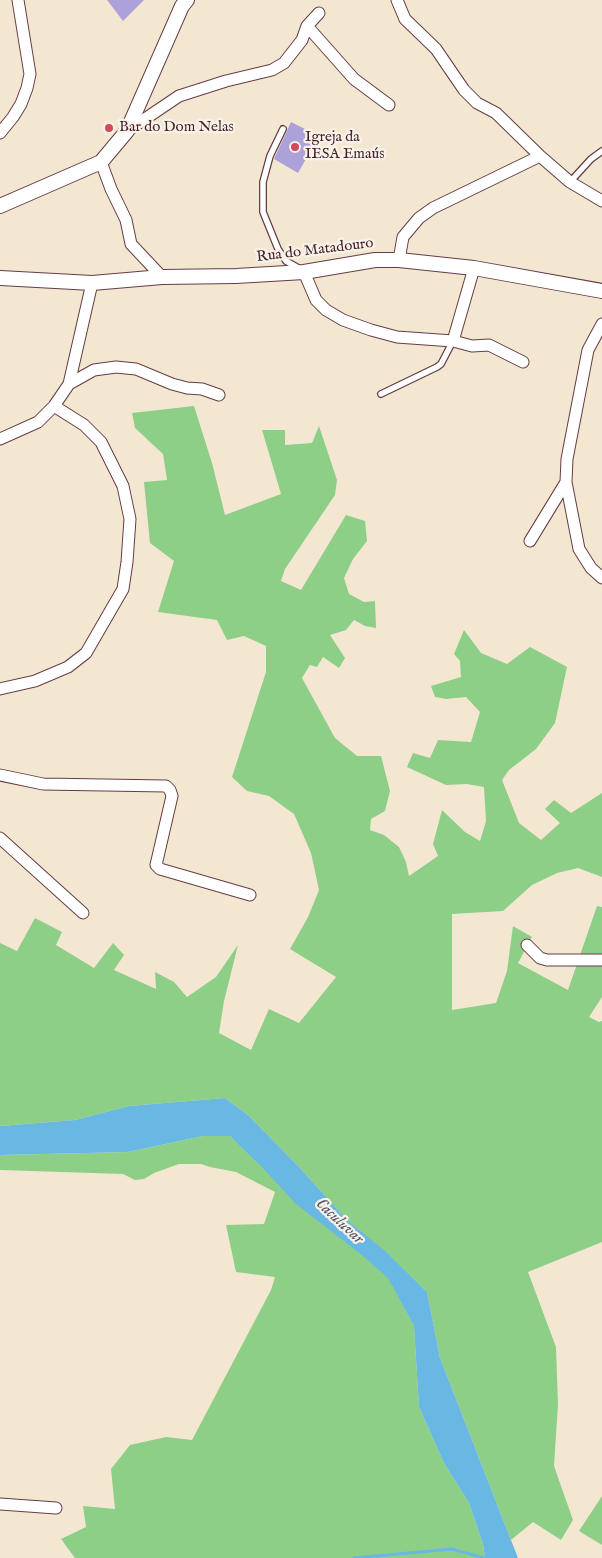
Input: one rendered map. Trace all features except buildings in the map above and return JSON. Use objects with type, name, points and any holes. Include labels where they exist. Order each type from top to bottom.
[{"type":"street","points":[[0,133],[21,104],[30,74],[18,0]]},
{"type":"street","points":[[127,131],[175,21],[187,0]]},
{"type":"street","points":[[398,0],[405,19],[436,49],[464,90],[477,103],[496,113],[570,182],[602,201]]},
{"type":"street","points":[[0,206],[101,162],[127,131],[179,96],[226,81],[272,70],[284,63],[302,40],[307,26],[319,14]]},
{"type":"street","points":[[307,26],[354,79],[389,105]]},
{"type":"street","points":[[400,260],[403,237],[418,218],[433,208],[540,156]]},
{"type":"street","points":[[101,162],[111,189],[126,220],[131,244],[162,277]]},
{"type":"street","name":"Rua do Matadouro","points":[[0,278],[92,284],[162,277],[236,276],[304,272],[375,260],[400,260],[474,268],[602,291]]},
{"type":"street","points":[[453,341],[474,268]]},
{"type":"street","points":[[304,272],[316,300],[326,310],[344,320],[397,337],[453,341],[472,346],[489,345],[524,362]]},
{"type":"street","points":[[0,439],[38,422],[54,406],[70,384],[92,284]]},
{"type":"street","points":[[602,324],[588,350],[567,458],[566,482],[580,549],[591,568],[602,578]]},
{"type":"street","points":[[70,384],[94,370],[116,367],[136,370],[172,384],[202,389],[220,395]]},
{"type":"street","points":[[0,688],[35,680],[68,667],[86,653],[123,589],[130,519],[123,486],[102,442],[84,424],[54,406]]},
{"type":"street","points":[[530,541],[566,482]]},
{"type":"street","points":[[0,775],[43,784],[166,786],[172,796],[156,864],[160,868],[250,895]]},
{"type":"street","points":[[0,838],[83,913]]},
{"type":"street","points":[[527,945],[540,958],[547,960],[602,960]]},
{"type":"street","points":[[0,1504],[56,1508]]},
{"type":"lane","points":[[283,128],[270,156],[263,182],[263,212],[273,238],[286,260],[304,272]]},
{"type":"lane","points":[[570,182],[591,159],[602,151]]},
{"type":"lane","points":[[381,394],[437,367],[453,341]]},
{"type":"green space","points":[[194,406],[212,463],[225,515],[281,494],[262,430],[285,430],[285,445],[312,443],[319,426],[337,480],[335,495],[285,569],[281,581],[301,590],[346,515],[365,521],[367,541],[353,559],[344,578],[349,594],[364,602],[375,601],[376,628],[365,626],[354,620],[346,630],[330,635],[345,658],[339,668],[323,657],[317,667],[310,665],[302,678],[335,738],[357,756],[381,756],[390,791],[385,811],[371,819],[370,830],[384,835],[399,847],[406,862],[409,876],[438,856],[433,844],[442,810],[465,832],[480,841],[486,821],[484,787],[467,784],[446,785],[407,767],[413,753],[430,758],[438,740],[471,742],[480,712],[466,697],[446,699],[435,697],[431,686],[461,677],[460,661],[454,654],[464,630],[481,653],[507,664],[530,647],[567,667],[555,723],[536,749],[509,770],[502,780],[519,823],[541,840],[560,823],[545,809],[554,800],[571,813],[602,793],[602,877],[578,868],[557,873],[532,885],[503,911],[452,914],[452,1010],[496,1003],[507,971],[513,926],[532,937],[518,963],[568,990],[597,906],[602,907],[602,997],[589,1017],[599,1022],[602,1021],[602,1242],[528,1272],[556,1347],[558,1404],[554,1466],[573,1520],[561,1540],[533,1522],[511,1540],[440,1358],[427,1292],[384,1251],[347,1220],[248,1115],[225,1098],[129,1106],[75,1120],[0,1126],[0,943],[17,951],[35,918],[62,932],[56,945],[94,968],[113,943],[124,955],[114,970],[156,989],[155,972],[174,982],[187,997],[216,977],[238,945],[224,1001],[219,1033],[251,1050],[269,1009],[299,1023],[336,977],[290,949],[308,917],[319,890],[311,853],[294,814],[269,796],[247,791],[232,777],[266,672],[266,646],[244,636],[227,640],[217,620],[158,612],[174,561],[150,543],[144,482],[167,480],[163,454],[135,428],[132,413]]},
{"type":"green space","points":[[203,1136],[230,1136],[388,1277],[414,1326],[419,1407],[444,1463],[469,1503],[483,1544],[485,1558],[75,1558],[61,1539],[86,1527],[83,1506],[115,1509],[111,1469],[130,1445],[166,1437],[192,1440],[271,1290],[275,1277],[236,1272],[226,1225],[264,1224],[275,1192],[236,1172],[201,1164],[179,1164],[154,1173],[144,1179],[135,1180],[123,1174],[0,1170],[0,1155],[128,1152]]},
{"type":"green space","points":[[602,1496],[602,1545],[579,1531]]},
{"type":"water","name":"Caculuvar","points":[[225,1098],[248,1115],[347,1220],[384,1250],[427,1292],[440,1358],[518,1558],[485,1558],[483,1544],[469,1503],[444,1463],[419,1407],[414,1326],[388,1278],[296,1204],[230,1136],[203,1136],[128,1152],[0,1155],[0,1126],[75,1120],[129,1106]]},
{"type":"waterway","points":[[354,1558],[452,1549],[484,1558]]},
{"type":"place","name":"Bar do Dom Nelas","points":[[109,128]]},
{"type":"place","name":"Igreja da IESA Emaús","points":[[295,147]]}]
